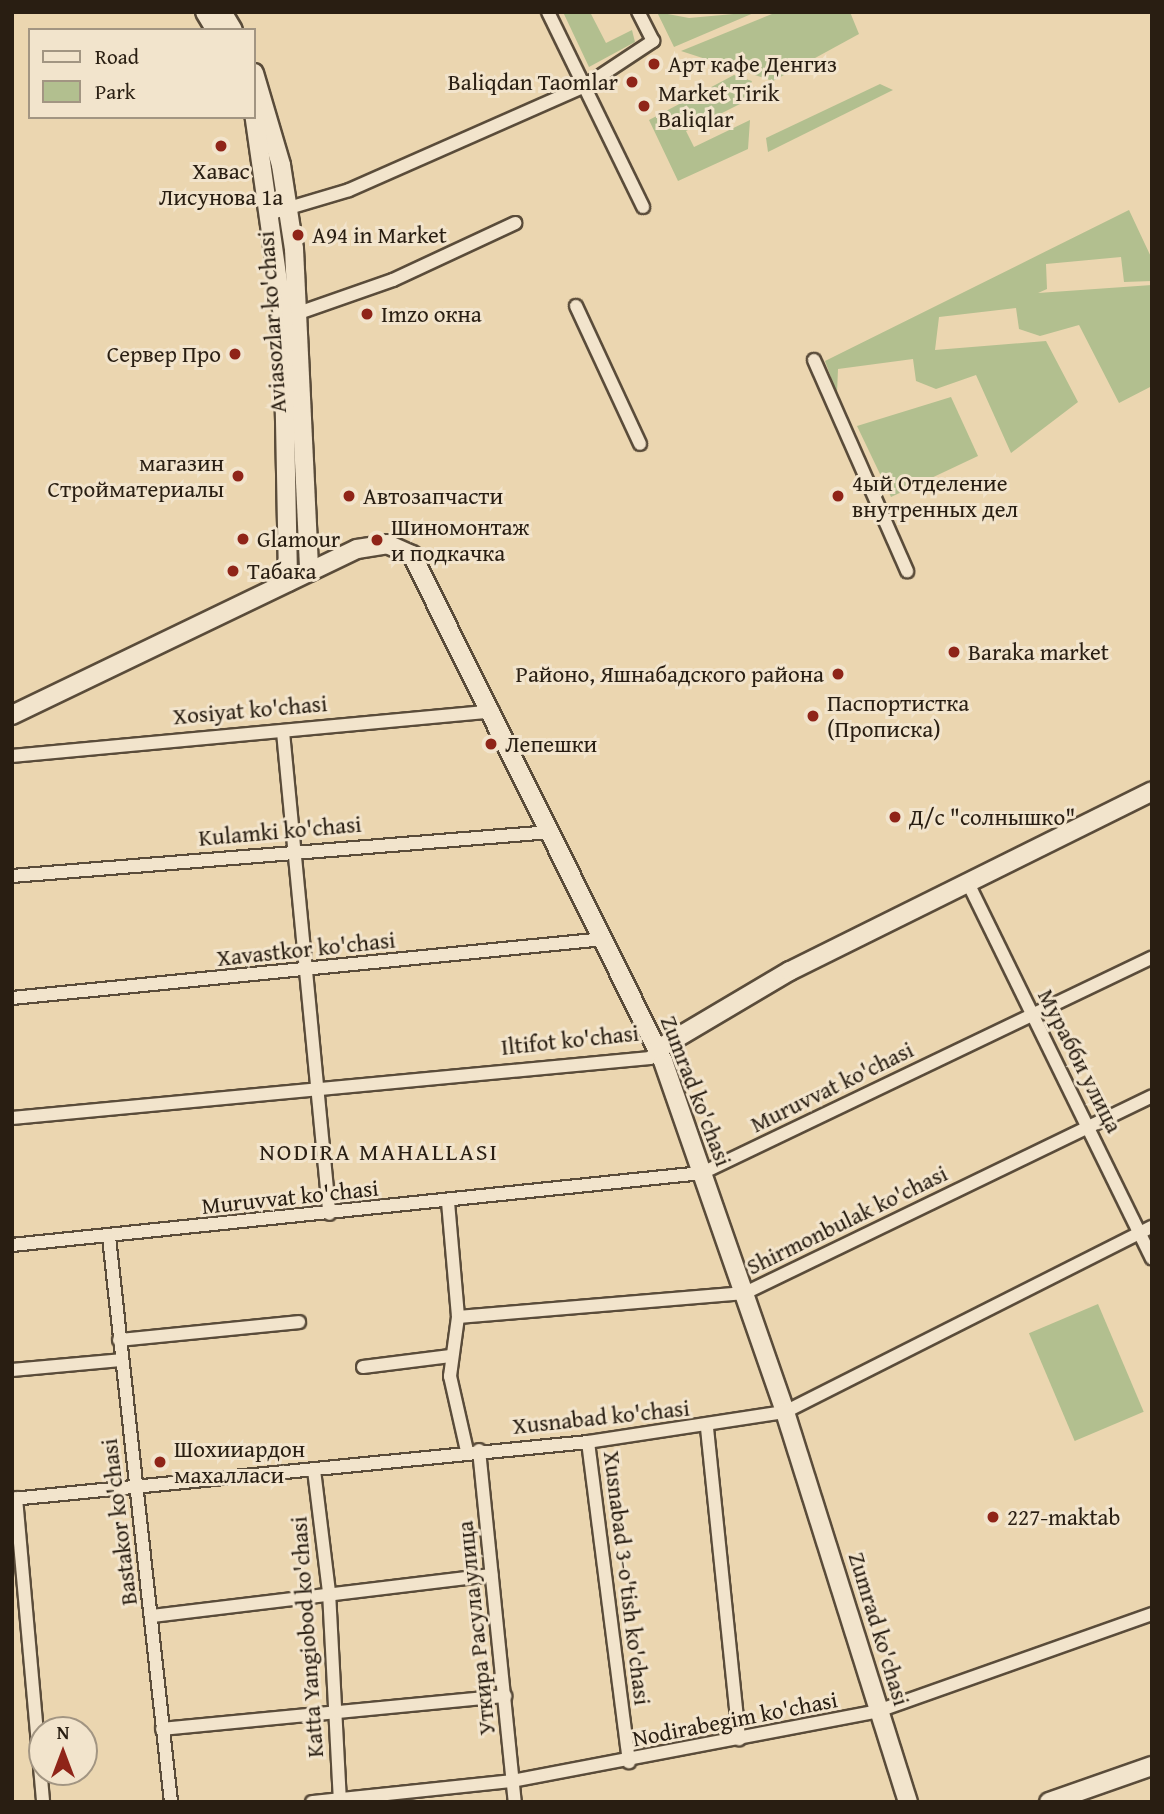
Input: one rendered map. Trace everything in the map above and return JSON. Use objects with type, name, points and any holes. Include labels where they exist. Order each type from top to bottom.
[{"type":"street","points":[[205,12],[215,28]]},
{"type":"street","points":[[222,12],[232,28]]},
{"type":"street","points":[[548,12],[643,207]]},
{"type":"street","points":[[280,212],[585,86],[653,41],[638,12]]},
{"type":"street","name":"Aviasozlar ko'chasi","points":[[256,84],[280,212],[292,316],[309,572]]},
{"type":"street","name":"Aviasozlar ko'chasi","points":[[256,119],[280,212]]},
{"type":"street","points":[[292,316],[515,223]]},
{"type":"street","points":[[576,306],[640,444]]},
{"type":"street","name":"Aviasozlar ko'chasi","points":[[288,582],[292,316]]},
{"type":"street","points":[[814,360],[908,571]]},
{"type":"street","name":"Zumrad ko'chasi","points":[[288,582],[372,545],[409,552],[492,711],[658,1049],[785,1412],[908,1802]]},
{"type":"street","points":[[12,715],[288,582]]},
{"type":"street","name":"Xosiyat ko'chasi","points":[[12,756],[492,711]]},
{"type":"street","points":[[283,732],[297,850],[329,1214]]},
{"type":"street","name":"Iltifot ko'chasi","points":[[12,1118],[650,1058],[658,1049],[790,971],[1152,791]]},
{"type":"street","name":"Kulamki ko'chasi","points":[[12,876],[297,850],[551,832]]},
{"type":"street","name":"Мурабби улица","points":[[968,883],[1090,1127],[1147,1229],[1152,1258]]},
{"type":"street","name":"Xavastkor ko'chasi","points":[[12,998],[307,971],[604,939]]},
{"type":"street","name":"Muruvvat ko'chasi","points":[[12,1245],[448,1202],[702,1173],[1152,957]]},
{"type":"street","name":"Shirmonbulak ko'chasi","points":[[458,1317],[745,1293],[1152,1096]]},
{"type":"street","name":"Уткира Расула улица","points":[[448,1202],[458,1317],[450,1356],[473,1450],[492,1575],[515,1802]]},
{"type":"street","name":"Xusnabad ko'chasi","points":[[14,1499],[314,1470],[473,1450],[588,1442],[707,1428],[785,1412],[1147,1229]]},
{"type":"street","name":"Bastakor ko'chasi","points":[[109,1237],[171,1802]]},
{"type":"street","points":[[119,1340],[299,1322]]},
{"type":"street","points":[[363,1367],[450,1356]]},
{"type":"street","points":[[12,1370],[121,1360]]},
{"type":"street","points":[[707,1428],[739,1739]]},
{"type":"street","name":"Xusnabad 3-o'tish ko'chasi","points":[[588,1442],[629,1762]]},
{"type":"street","name":"Katta Yangiobod ko'chasi","points":[[314,1470],[329,1592],[340,1801]]},
{"type":"street","points":[[14,1499],[43,1802]]},
{"type":"street","points":[[152,1616],[329,1592],[492,1575]]},
{"type":"street","name":"Nodirabegim ko'chasi","points":[[312,1802],[512,1782],[629,1762],[878,1711],[1152,1614]]},
{"type":"street","points":[[162,1729],[335,1710],[505,1696]]},
{"type":"street","points":[[1049,1802],[1152,1766]]},
{"type":"green space","points":[[563,12],[590,12],[606,43],[632,30],[635,42],[589,67]]},
{"type":"green space","points":[[657,12],[689,18],[756,12],[674,47]]},
{"type":"green space","points":[[777,12],[850,12],[859,34],[773,81],[681,51]]},
{"type":"green space","points":[[734,75],[752,81],[742,103],[686,131],[694,147],[750,120],[748,149],[678,181],[649,120]]},
{"type":"green space","points":[[880,84],[893,90],[768,152],[766,138]]},
{"type":"green space","points":[[1129,210],[1152,259],[1152,281],[1124,282],[1121,257],[1046,264],[1047,289],[1038,293],[1152,285],[1152,386],[1119,403],[1079,325],[1040,336],[1019,329],[1016,308],[939,317],[935,350],[1046,341],[1078,402],[1011,453],[976,375],[936,389],[916,381],[913,359],[838,369],[837,394],[825,361]]},
{"type":"green space","points":[[951,397],[978,456],[891,497],[857,426]]},
{"type":"green space","points":[[1098,1304],[1144,1412],[1075,1441],[1029,1333]]},
{"type":"place","name":"Арт кафе Денгиз","points":[[654,64]]},
{"type":"place","name":"Baliqdan Taomlar","points":[[632,82]]},
{"type":"place","name":"Market Tirik Baliqlar","points":[[644,106]]},
{"type":"place","name":"Хавас Лисунова 1а","points":[[221,146]]},
{"type":"place","name":"A94 in Market","points":[[298,235]]},
{"type":"place","name":"Imzo окна","points":[[367,314]]},
{"type":"place","name":"Сервер Про","points":[[235,354]]},
{"type":"place","name":"магазин Стройматериалы","points":[[238,476]]},
{"type":"place","name":"Автозапчасти","points":[[349,496]]},
{"type":"place","name":"4ый Отделение внутренных дел","points":[[838,496]]},
{"type":"place","name":"Glamour","points":[[243,539]]},
{"type":"place","name":"Шиномонтаж и подкачка","points":[[377,540]]},
{"type":"place","name":"Табака","points":[[233,571]]},
{"type":"place","name":"Baraka market","points":[[954,652]]},
{"type":"place","name":"Районо, Яшнабадского района","points":[[838,674]]},
{"type":"place","name":"Паспортистка (Прописка)","points":[[813,716]]},
{"type":"place","name":"Лепешки","points":[[491,744]]},
{"type":"place","name":"Д/с \"солнышко\"","points":[[895,817]]},
{"type":"place","name":"Шохииардон махалласи","points":[[160,1462]]},
{"type":"place","name":"227-maktab","points":[[993,1517]]},
{"type":"district","name":"NODIRA MAHALLASI","points":[[379,1152]]}]
